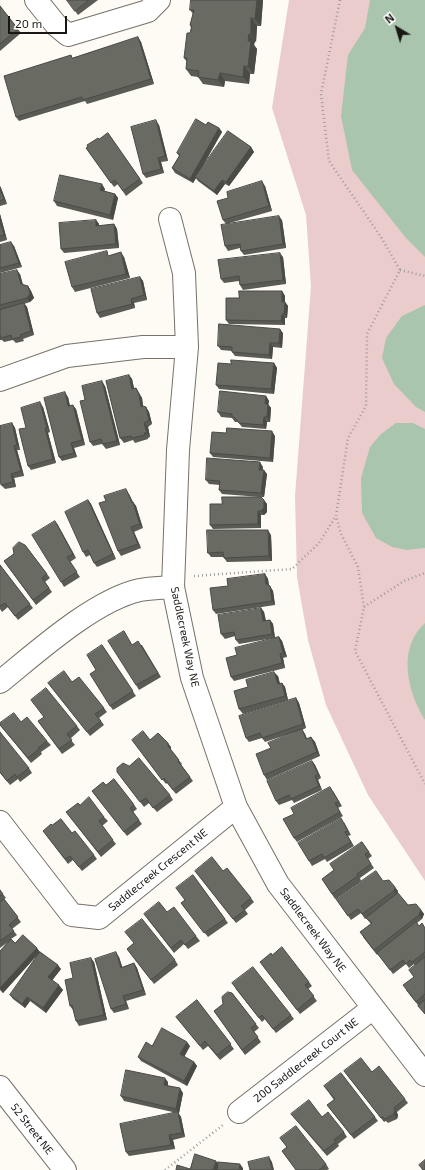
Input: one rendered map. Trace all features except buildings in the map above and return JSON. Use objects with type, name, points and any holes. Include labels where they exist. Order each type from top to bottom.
[{"type":"street","points":[[36,0],[57,26],[68,35],[148,11],[159,0]]},
{"type":"street","name":"Saddlecreek Way NE","points":[[170,219],[184,273],[187,347],[178,450],[174,578],[192,678],[236,808],[278,884],[425,1075]]},
{"type":"street","points":[[0,380],[67,356],[143,347],[187,347]]},
{"type":"street","points":[[0,682],[64,631],[107,603],[174,578]]},
{"type":"street","name":"Saddlecreek Crescent NE","points":[[0,822],[72,915],[99,918],[236,808]]},
{"type":"street","name":"200 Saddlecreek Court NE","points":[[239,1112],[373,1008]]},
{"type":"street","name":"52 Street NE","points":[[0,1087],[65,1170]]},
{"type":"path","points":[[340,0],[321,94],[329,161],[381,237],[400,270],[425,276]]},
{"type":"path","points":[[174,578],[292,569],[319,543],[336,516],[348,438],[366,406],[367,334],[400,270]]},
{"type":"path","points":[[336,516],[341,534],[358,567],[364,607],[355,651],[425,784]]},
{"type":"path","points":[[364,607],[404,581],[425,572]]},
{"type":"path","points":[[165,1170],[239,1112]]},
{"type":"shaded area","points":[[289,0],[425,0],[425,881],[368,795],[326,705],[308,640],[297,577],[295,496],[311,286],[306,215],[272,108]]},
{"type":"shaded area","points":[[370,0],[425,0],[425,257],[406,238],[352,170],[341,116],[348,55],[365,28]]},
{"type":"shaded area","points":[[425,305],[425,412],[416,407],[394,384],[382,358],[386,338],[402,316]]},
{"type":"shaded area","points":[[396,423],[413,423],[425,429],[425,548],[407,550],[392,547],[376,538],[362,513],[361,478],[370,447],[381,434]]},
{"type":"shaded area","points":[[425,623],[425,720],[413,696],[408,670],[408,657],[416,633]]}]
